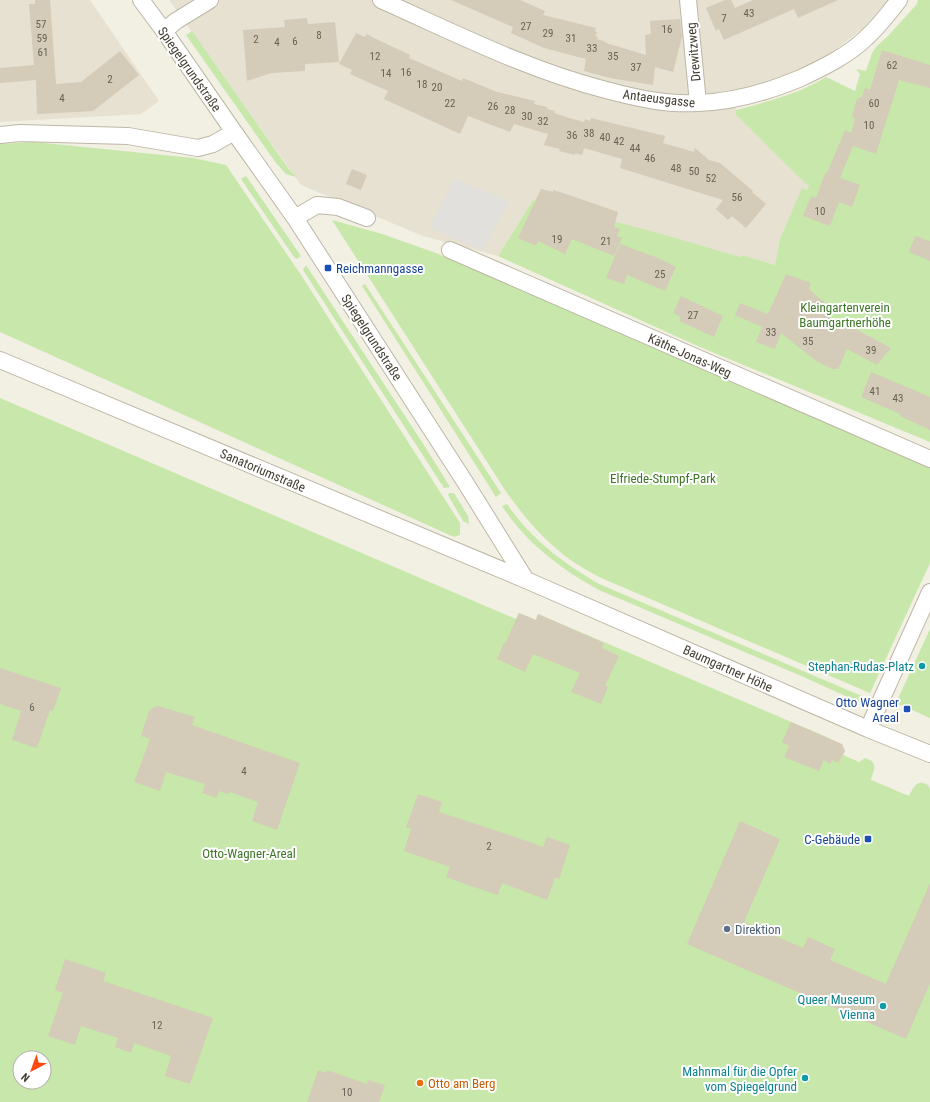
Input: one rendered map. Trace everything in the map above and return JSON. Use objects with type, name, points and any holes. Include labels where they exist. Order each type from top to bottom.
[{"type":"street","name":"Spiegelgrundstraße","points":[[141,0],[295,218],[466,482],[526,580]]},
{"type":"street","points":[[164,31],[176,21],[210,0]]},
{"type":"street","name":"Antaeusgasse","points":[[381,0],[497,52],[573,82],[634,98],[698,104],[718,102],[757,93],[785,85],[818,70],[850,52],[867,37],[899,0]]},
{"type":"street","name":"Drewitzweg","points":[[688,0],[698,104]]},
{"type":"street","points":[[0,135],[20,133],[128,136],[198,148],[213,144],[234,132]]},
{"type":"street","points":[[295,218],[317,204],[338,207],[367,218]]},
{"type":"street","name":"Käthe-Jonas-Weg","points":[[450,250],[930,459]]},
{"type":"street","name":"Sanatoriumstraße","points":[[0,360],[526,580]]},
{"type":"street","name":"Baumgartner Höhe","points":[[526,580],[868,729],[930,754]]},
{"type":"street","points":[[868,729],[930,592]]},
{"type":"shaded area","points":[[0,0],[90,0],[159,101],[141,114],[0,122]]},
{"type":"shaded area","points":[[169,0],[888,0],[862,29],[835,50],[799,71],[775,81],[736,91],[736,115],[809,185],[807,190],[802,189],[780,239],[775,265],[742,255],[740,257],[533,200],[498,256],[423,236],[301,185]]},
{"type":"shaded area","points":[[455,179],[509,201],[482,250],[429,228]]},
{"type":"green space","name":"Kleingartenverein Baumgartnerhöhe","points":[[918,0],[930,0],[930,442],[700,347],[498,256],[533,200],[658,233],[740,257],[742,255],[775,265],[780,239],[802,188],[807,190],[809,185],[806,184],[736,115],[736,110],[771,101],[794,93],[826,77],[855,91],[860,74],[856,69],[866,71],[872,53],[877,46],[917,4]]},
{"type":"green space","points":[[192,31],[288,168],[296,177],[286,174],[276,163],[186,35]]},
{"type":"green space","points":[[34,142],[193,158],[226,165],[301,275],[460,523],[460,535],[454,537],[0,332],[0,144]]},
{"type":"green space","points":[[246,176],[301,256],[297,259],[294,257],[241,179]]},
{"type":"green space","name":"Elfriede-Stumpf-Park","points":[[332,220],[382,234],[436,253],[930,467],[930,563],[870,693],[599,577],[562,554],[527,519],[505,490]]},
{"type":"green space","points":[[306,265],[450,487],[444,488],[303,270]]},
{"type":"green space","points":[[365,284],[501,493],[496,497],[362,286]]},
{"type":"green space","name":"Otto-Wagner-Areal","points":[[0,398],[516,619],[519,613],[536,620],[538,614],[829,738],[845,751],[843,755],[859,762],[865,758],[872,761],[874,768],[871,780],[909,796],[918,783],[928,785],[930,789],[930,1102],[0,1102]]},
{"type":"green space","points":[[449,493],[454,493],[468,516],[469,524],[463,521],[448,495]]},
{"type":"green space","points":[[507,504],[527,529],[548,549],[560,559],[599,584],[864,697],[861,703],[599,590],[558,564],[533,543],[522,532],[502,506]]},
{"type":"green space","name":"Stephan-Rudas-Platz","points":[[930,629],[930,718],[896,703]]},
{"type":"building","points":[[35,0],[50,0],[56,84],[81,82],[120,51],[139,75],[93,111],[37,114],[36,80],[0,83],[0,68],[34,65],[29,4],[35,4]]},
{"type":"building","points":[[451,0],[520,0],[545,11],[543,15],[596,28],[595,32],[597,32],[595,36],[598,37],[597,39],[606,43],[646,55],[645,35],[651,34],[650,21],[680,19],[682,37],[673,72],[655,67],[653,85],[610,78],[584,71],[586,59],[544,48],[511,33],[513,27]]},
{"type":"building","points":[[725,0],[731,0],[735,8],[753,0],[838,0],[798,18],[794,9],[724,40],[719,29],[716,31],[706,8]]},
{"type":"building","points":[[307,18],[308,24],[335,22],[339,62],[305,64],[305,71],[271,73],[247,81],[243,30],[285,27],[284,20]]},
{"type":"building","points":[[356,33],[365,37],[367,34],[410,55],[409,58],[462,81],[463,78],[497,92],[535,101],[534,104],[547,107],[547,109],[555,111],[554,113],[584,122],[585,119],[590,121],[591,118],[665,136],[663,143],[694,152],[695,148],[709,160],[720,163],[766,204],[746,228],[732,216],[728,220],[716,209],[723,200],[620,168],[622,159],[584,148],[582,155],[559,151],[560,149],[544,145],[548,134],[514,124],[510,132],[468,116],[460,134],[384,99],[388,91],[350,74],[352,70],[339,64]]},
{"type":"building","points":[[882,50],[930,65],[930,88],[899,80],[876,154],[853,146],[840,178],[860,185],[852,207],[839,202],[830,226],[803,216],[811,196],[816,198],[825,173],[827,173],[845,130],[851,133],[855,119],[852,116],[857,99],[862,97],[865,88],[870,90]]},
{"type":"building","points":[[352,169],[367,175],[361,190],[346,184]]},
{"type":"building","points":[[541,189],[553,192],[553,190],[618,212],[614,227],[620,229],[617,236],[622,238],[614,256],[572,239],[565,254],[538,241],[536,246],[518,238]]},
{"type":"building","points":[[915,236],[930,241],[930,261],[909,252]]},
{"type":"building","points":[[620,244],[658,258],[676,267],[665,291],[627,275],[624,284],[606,278]]},
{"type":"building","points":[[786,274],[811,283],[809,289],[833,310],[828,317],[854,328],[891,348],[877,365],[847,349],[838,369],[832,369],[816,361],[781,333],[775,349],[756,342],[762,327],[735,315],[740,303],[768,314]]},
{"type":"building","points":[[681,296],[723,316],[714,337],[679,321],[681,317],[673,313]]},
{"type":"building","points":[[871,372],[930,397],[930,430],[900,416],[900,414],[861,397]]},
{"type":"building","points":[[519,613],[536,620],[538,614],[604,643],[602,648],[619,656],[605,686],[608,687],[601,704],[571,692],[580,673],[533,654],[525,672],[497,659]]},
{"type":"building","points":[[0,668],[61,688],[53,711],[50,710],[37,748],[12,740],[21,711],[0,704]]},
{"type":"building","points":[[158,706],[195,717],[192,725],[300,763],[277,830],[252,821],[258,802],[230,792],[228,794],[219,791],[216,798],[202,793],[205,784],[166,772],[160,791],[134,782],[150,739],[141,736],[149,711]]},
{"type":"building","points":[[791,722],[842,744],[845,751],[838,763],[832,760],[830,764],[824,760],[819,771],[784,757],[789,746],[782,742]]},
{"type":"building","points":[[418,794],[442,802],[439,812],[543,847],[547,837],[570,845],[559,879],[555,878],[547,900],[502,883],[498,895],[465,884],[446,877],[450,867],[404,851],[411,829],[406,827]]},
{"type":"building","name":"Direktion","points":[[740,821],[780,839],[744,922],[803,948],[808,937],[835,949],[830,960],[886,984],[930,883],[930,983],[906,1039],[687,944]]},
{"type":"building","points":[[65,959],[106,973],[103,981],[213,1018],[190,1084],[165,1076],[171,1056],[134,1043],[131,1053],[115,1047],[118,1038],[81,1026],[75,1045],[48,1036],[63,993],[55,990]]},
{"type":"building","points":[[318,1070],[326,1073],[327,1070],[367,1084],[368,1080],[385,1085],[379,1102],[307,1102]]},
{"type":"place","name":"Reichmanngasse","points":[[328,268]]},
{"type":"place","name":"Stephan-Rudas-Platz","points":[[922,666]]},
{"type":"place","name":"Otto Wagner Areal","points":[[907,709]]},
{"type":"place","name":"C-Gebäude","points":[[868,839]]},
{"type":"place","name":"Direktion","points":[[727,929]]},
{"type":"place","name":"Queer Museum Vienna","points":[[883,1006]]},
{"type":"place","name":"Mahnmal für die Opfer vom Spiegelgrund","points":[[805,1078]]},
{"type":"place","name":"Otto am Berg","points":[[420,1083]]}]
